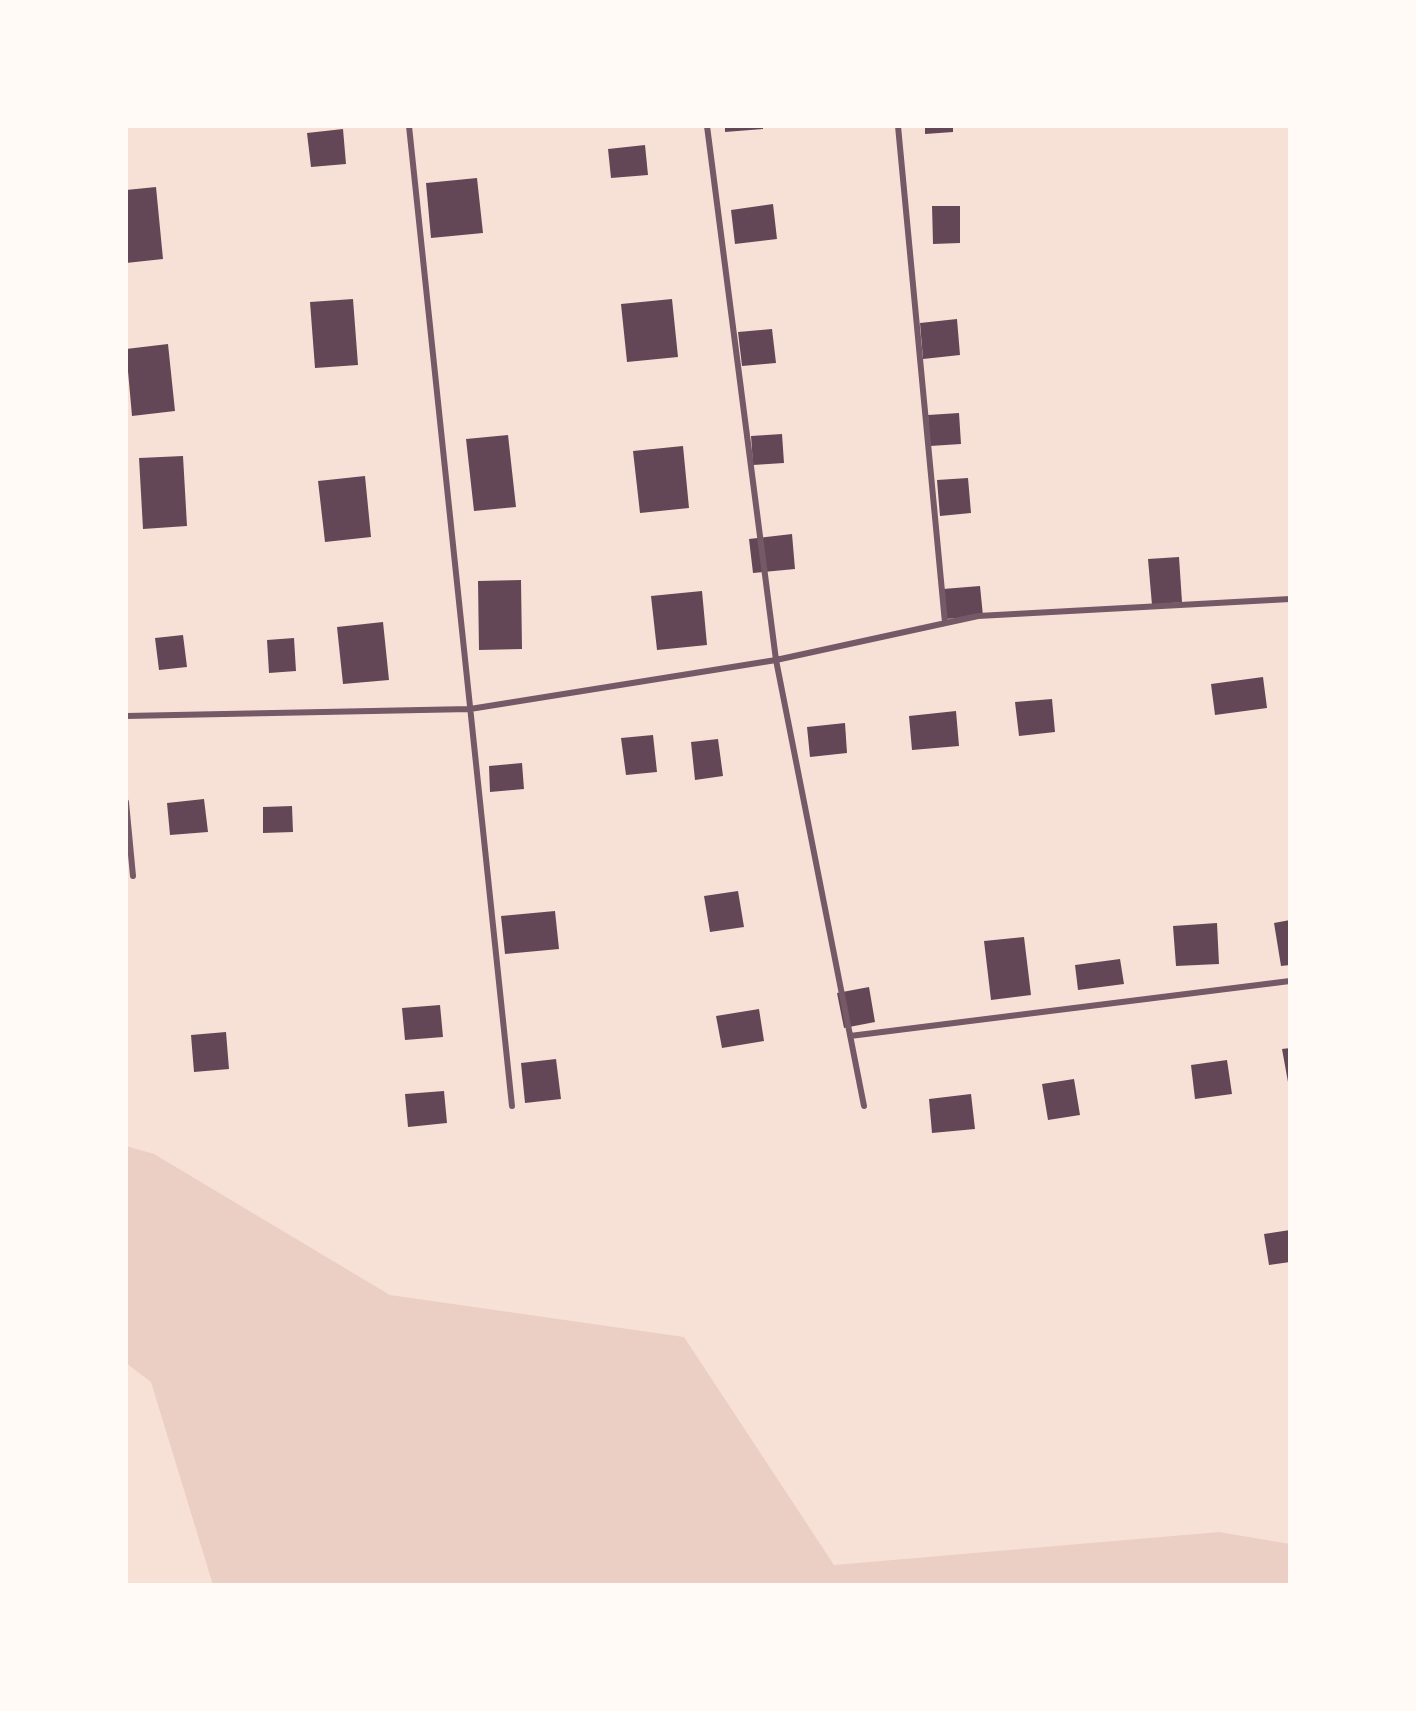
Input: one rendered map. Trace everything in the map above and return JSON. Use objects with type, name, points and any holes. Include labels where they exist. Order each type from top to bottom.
[{"type":"street","points":[[409,126],[512,1106]]},
{"type":"street","points":[[707,126],[776,660],[864,1106]]},
{"type":"street","points":[[898,126],[945,623]]},
{"type":"street","points":[[126,716],[470,709],[776,660],[978,616],[1290,599]]},
{"type":"street","points":[[126,802],[133,876]]},
{"type":"street","points":[[850,1036],[1290,981]]},
{"type":"shaded area","points":[[126,1146],[154,1154],[390,1295],[684,1337],[834,1565],[1219,1532],[1290,1544],[1290,1585],[213,1585],[151,1382],[126,1363]]},
{"type":"building","points":[[725,126],[763,126],[763,129],[725,132]]},
{"type":"building","points":[[925,126],[953,126],[953,132],[925,134]]},
{"type":"building","points":[[343,129],[346,164],[311,167],[307,133]]},
{"type":"building","points":[[645,145],[648,175],[611,178],[608,149]]},
{"type":"building","points":[[477,178],[483,233],[431,238],[426,183]]},
{"type":"building","points":[[156,187],[163,259],[126,263],[126,190]]},
{"type":"building","points":[[773,204],[777,239],[735,244],[731,210]]},
{"type":"building","points":[[932,206],[960,206],[960,243],[933,244]]},
{"type":"building","points":[[353,299],[358,365],[315,368],[310,302]]},
{"type":"building","points":[[672,299],[678,357],[627,362],[621,304]]},
{"type":"building","points":[[957,319],[960,355],[923,359],[920,323]]},
{"type":"building","points":[[772,329],[776,363],[742,366],[738,332]]},
{"type":"building","points":[[168,344],[175,411],[132,416],[126,349]]},
{"type":"building","points":[[959,413],[961,444],[930,446],[928,415]]},
{"type":"building","points":[[782,434],[784,463],[753,465],[751,436]]},
{"type":"building","points":[[508,435],[516,507],[474,511],[466,439]]},
{"type":"building","points":[[683,446],[689,508],[640,513],[633,451]]},
{"type":"building","points":[[183,456],[187,526],[143,529],[139,458]]},
{"type":"building","points":[[365,476],[371,537],[325,542],[318,481]]},
{"type":"building","points":[[968,478],[971,513],[940,516],[937,480]]},
{"type":"building","points":[[792,534],[795,569],[753,573],[749,539]]},
{"type":"building","points":[[1179,557],[1182,602],[1152,605],[1148,559]]},
{"type":"building","points":[[521,580],[522,649],[479,650],[478,581]]},
{"type":"building","points":[[980,586],[983,616],[946,619],[943,589]]},
{"type":"building","points":[[702,591],[707,645],[657,650],[651,596]]},
{"type":"building","points":[[383,622],[389,680],[343,684],[337,627]]},
{"type":"building","points":[[183,635],[187,667],[159,670],[155,638]]},
{"type":"building","points":[[294,638],[296,671],[269,673],[267,640]]},
{"type":"building","points":[[1263,677],[1267,708],[1215,715],[1211,684]]},
{"type":"building","points":[[1052,699],[1055,732],[1019,736],[1015,702]]},
{"type":"building","points":[[956,711],[959,746],[912,750],[909,716]]},
{"type":"building","points":[[845,723],[847,753],[810,757],[807,727]]},
{"type":"building","points":[[653,735],[657,772],[626,775],[621,738]]},
{"type":"building","points":[[718,739],[723,776],[695,780],[691,742]]},
{"type":"building","points":[[522,763],[524,789],[490,792],[489,766]]},
{"type":"building","points":[[204,799],[208,832],[170,835],[167,803]]},
{"type":"building","points":[[292,806],[293,832],[263,833],[263,807]]},
{"type":"building","points":[[738,891],[744,927],[710,932],[704,896]]},
{"type":"building","points":[[555,911],[559,949],[505,954],[501,916]]},
{"type":"building","points":[[1290,920],[1290,965],[1281,966],[1274,923]]},
{"type":"building","points":[[1217,923],[1219,964],[1176,966],[1173,926]]},
{"type":"building","points":[[1024,937],[1031,995],[991,1000],[984,941]]},
{"type":"building","points":[[1120,959],[1124,984],[1078,990],[1075,965]]},
{"type":"building","points":[[869,987],[875,1022],[844,1028],[837,993]]},
{"type":"building","points":[[440,1005],[443,1037],[405,1040],[402,1008]]},
{"type":"building","points":[[759,1009],[764,1041],[722,1048],[716,1016]]},
{"type":"building","points":[[226,1032],[229,1069],[194,1072],[191,1035]]},
{"type":"building","points":[[1290,1048],[1290,1081],[1288,1082],[1282,1049]]},
{"type":"building","points":[[556,1059],[561,1099],[525,1103],[521,1063]]},
{"type":"building","points":[[1227,1060],[1232,1094],[1195,1099],[1191,1065]]},
{"type":"building","points":[[1074,1079],[1080,1115],[1048,1120],[1042,1084]]},
{"type":"building","points":[[444,1091],[447,1123],[408,1127],[405,1094]]},
{"type":"building","points":[[971,1094],[975,1129],[932,1133],[929,1099]]},
{"type":"building","points":[[1290,1230],[1290,1262],[1269,1265],[1264,1234]]}]
